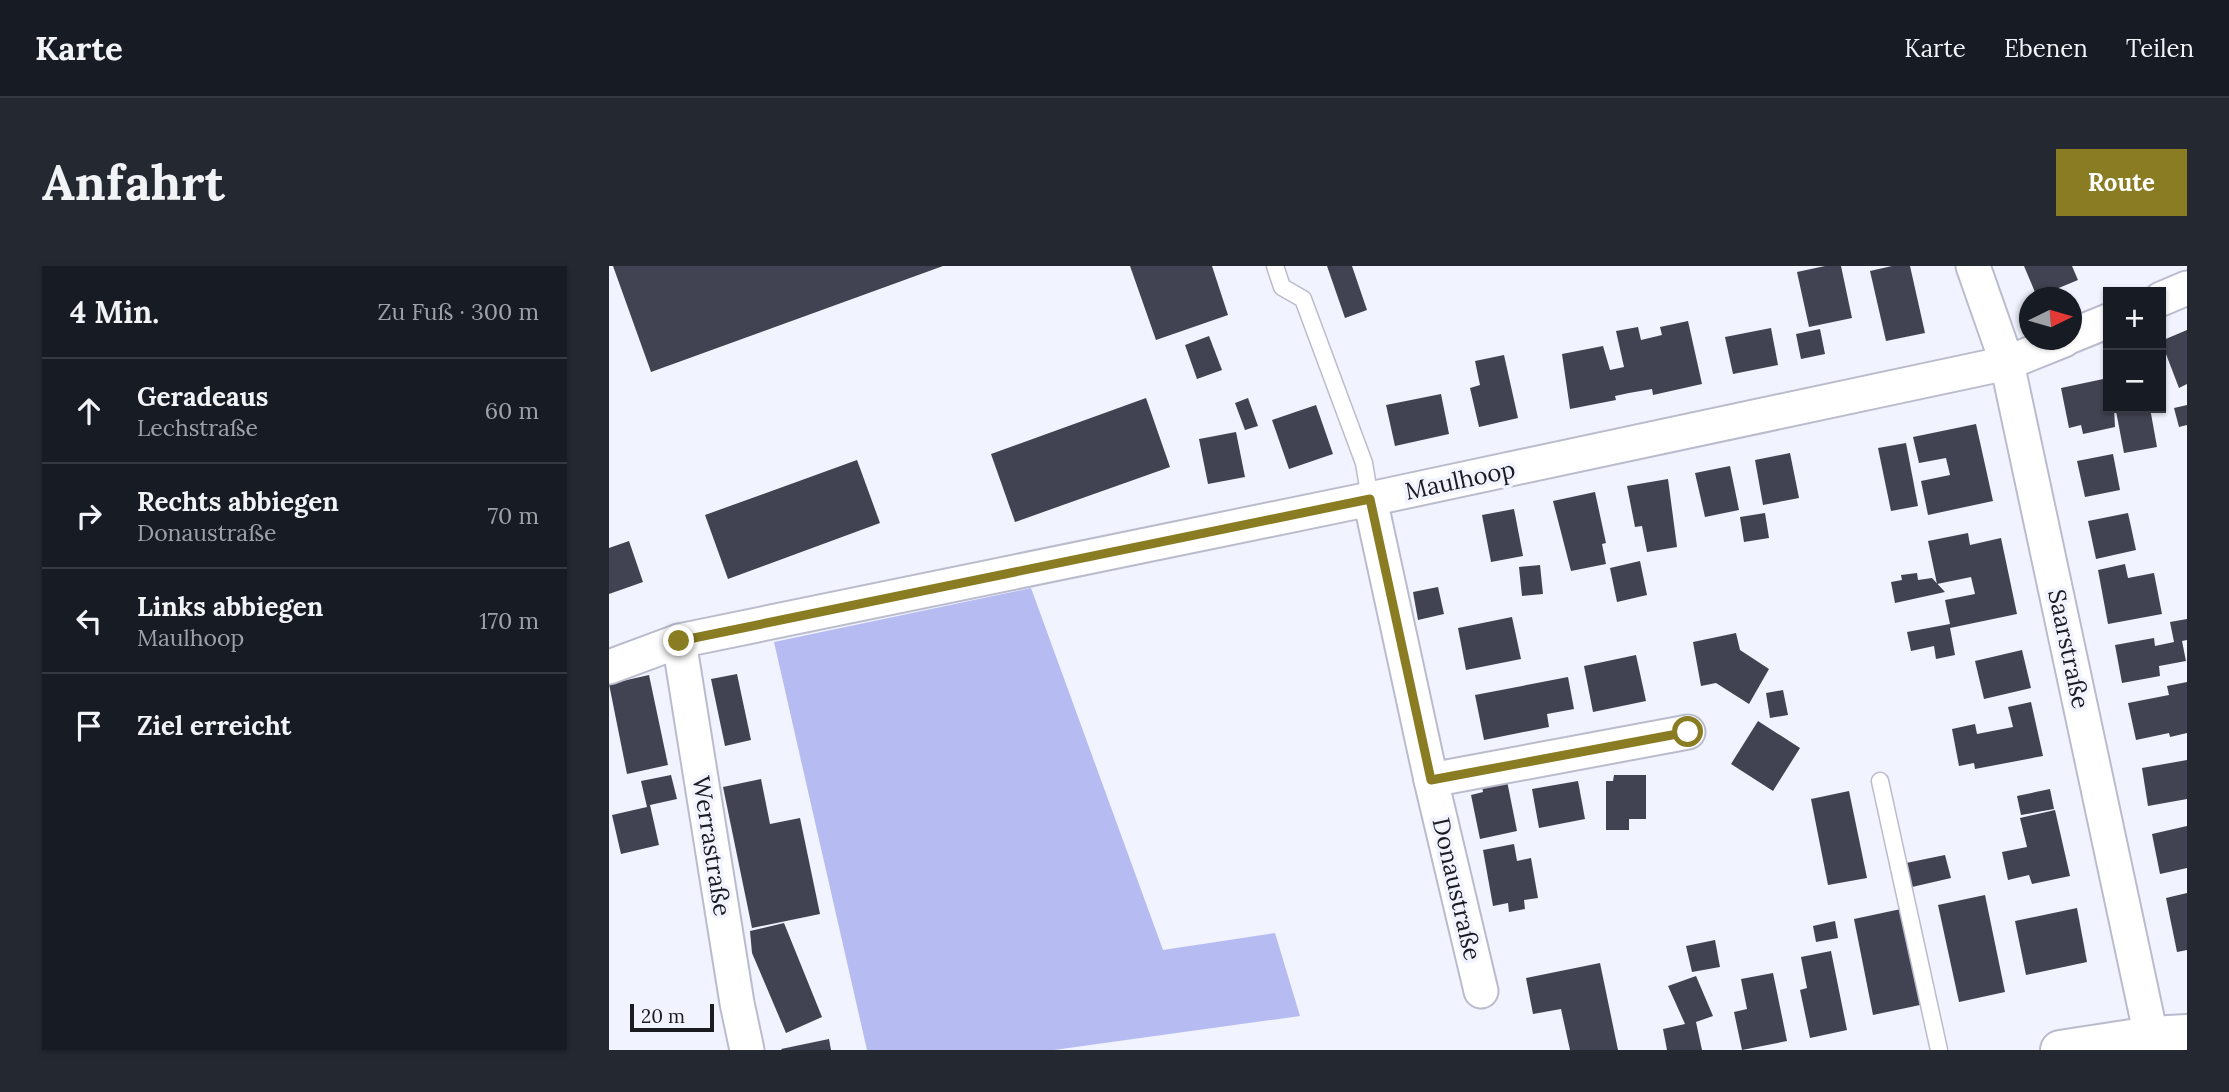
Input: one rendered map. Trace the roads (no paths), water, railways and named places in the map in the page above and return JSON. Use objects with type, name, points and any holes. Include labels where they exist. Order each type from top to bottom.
[{"type":"main road","points":[[2060,1050],[2169,1035]]},
{"type":"street","name":"Saarstraße","points":[[1973,266],[2007,363],[2169,1035]]},
{"type":"street","points":[[2166,297],[2187,288]]},
{"type":"street","points":[[2082,332],[2103,323]]},
{"type":"street","name":"Maulhoop","points":[[609,667],[679,641],[1370,499],[2007,363],[2039,350]]},
{"type":"street","name":"Donaustraße","points":[[1370,499],[1431,780],[1481,991]]},
{"type":"street","name":"Werrastraße","points":[[679,641],[737,1003],[747,1050]]},
{"type":"street","points":[[1431,780],[1688,732]]},
{"type":"lane","points":[[1275,266],[1282,287],[1303,299],[1364,463],[1370,499]]},
{"type":"lane","points":[[1880,781],[1939,1050]]}]
